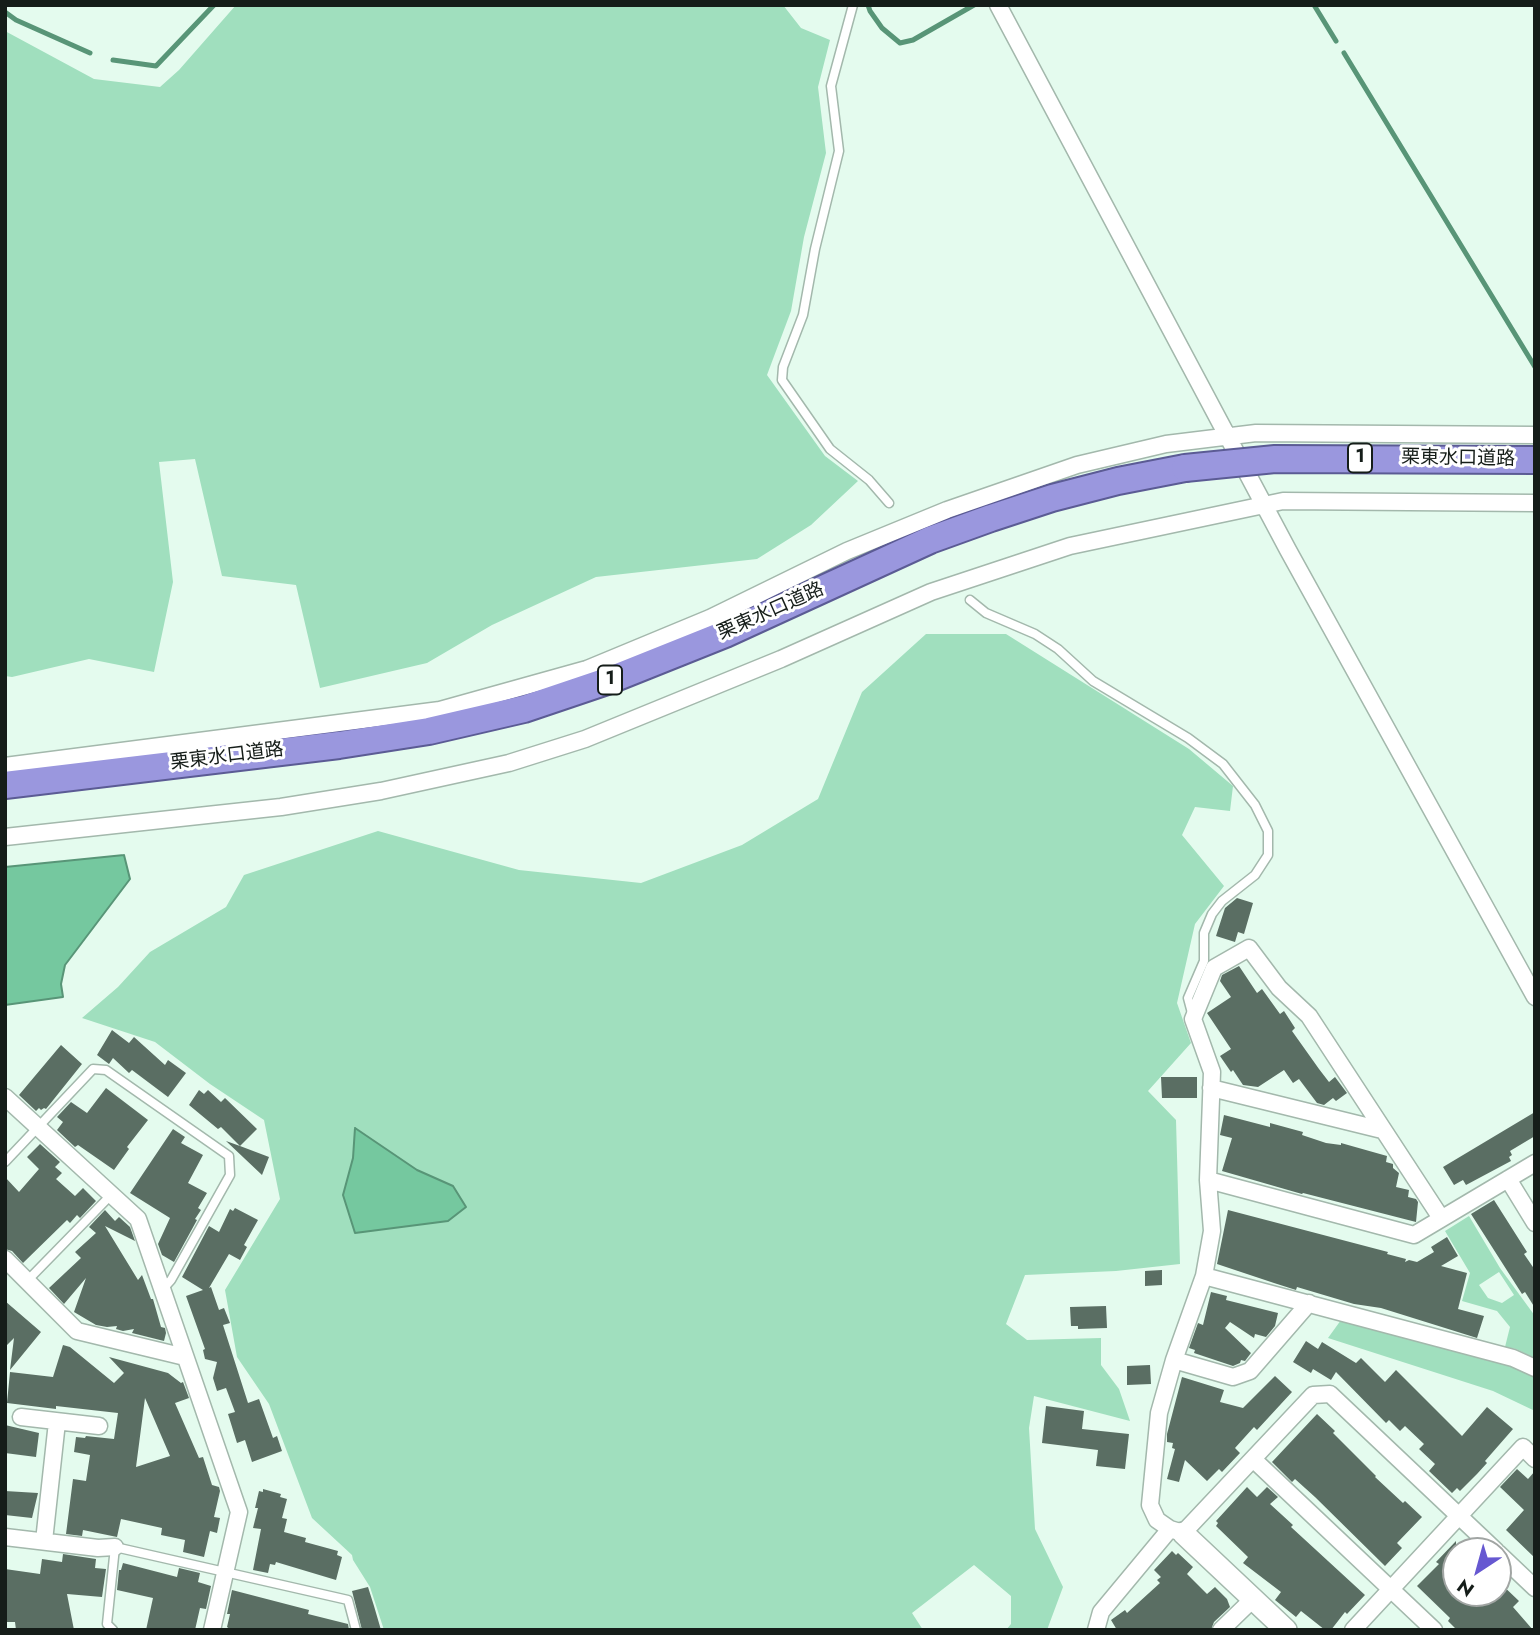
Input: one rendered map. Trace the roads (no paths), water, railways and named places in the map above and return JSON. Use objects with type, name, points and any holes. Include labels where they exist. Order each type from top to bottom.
[{"type":"highway","name":"栗東水口道路","points":[[5,785],[339,745],[429,731],[524,709],[610,680],[712,639],[930,540],[1052,498],[1118,481],[1185,468],[1275,459],[1535,460]]},
{"type":"street","points":[[998,5],[1264,504],[1535,997]]},
{"type":"street","points":[[5,766],[440,710],[587,669],[710,618],[847,551],[947,510],[1077,465],[1166,444],[1256,433],[1535,435]]},
{"type":"street","points":[[5,837],[281,807],[381,791],[509,763],[609,729],[781,659],[931,592],[1070,546],[1283,500],[1535,503]]},
{"type":"street","points":[[1286,1630],[1177,1531],[1157,1520],[1150,1506],[1159,1413],[1174,1360],[1204,1276],[1212,1231],[1208,1180],[1212,1072],[1193,1019],[1214,968],[1249,947],[1279,988],[1309,1016],[1441,1218]]},
{"type":"street","points":[[1211,1088],[1381,1130]]},
{"type":"street","points":[[5,1097],[138,1219],[239,1512],[212,1630]]},
{"type":"street","points":[[1208,1180],[1414,1235],[1535,1163]]},
{"type":"street","points":[[1508,1179],[1535,1223]]},
{"type":"street","points":[[5,1259],[77,1331],[185,1357]]},
{"type":"street","points":[[1204,1276],[1513,1357],[1535,1368]]},
{"type":"street","points":[[1174,1360],[1233,1377],[1250,1371],[1309,1303]]},
{"type":"street","points":[[1096,1630],[1101,1612],[1177,1531],[1253,1459],[1313,1395],[1330,1394],[1481,1537]]},
{"type":"street","points":[[21,1417],[99,1426]]},
{"type":"street","points":[[44,1541],[57,1422]]},
{"type":"street","points":[[1353,1630],[1523,1447],[1535,1459]]},
{"type":"street","points":[[1253,1459],[1434,1630]]},
{"type":"street","points":[[5,1537],[98,1548],[114,1547]]},
{"type":"street","points":[[1512,1566],[1535,1588]]},
{"type":"street","points":[[1221,1630],[1253,1599]]},
{"type":"lane","points":[[853,5],[831,86],[839,151],[815,249],[803,315],[783,367],[782,380],[831,449],[869,480],[889,503]]},
{"type":"lane","points":[[970,600],[986,613],[1035,634],[1058,649],[1093,681],[1197,744],[1223,764],[1255,805],[1268,831],[1268,855],[1255,875],[1222,901],[1212,914],[1205,933],[1204,961],[1188,998],[1193,1019]]},
{"type":"lane","points":[[5,1162],[93,1069],[106,1070],[229,1156],[230,1175],[171,1280],[162,1290]]},
{"type":"lane","points":[[27,1281],[111,1195]]},
{"type":"lane","points":[[113,1630],[107,1624],[114,1547],[348,1600],[356,1630]]},
{"type":"waterway","points":[[113,60],[156,66],[214,5]]},
{"type":"waterway","points":[[868,5],[882,28],[900,43],[913,40],[974,5]]},
{"type":"waterway","points":[[1314,5],[1336,41]]},
{"type":"waterway","points":[[5,12],[16,20],[90,53]]},
{"type":"waterway","points":[[1344,53],[1535,367]]}]
